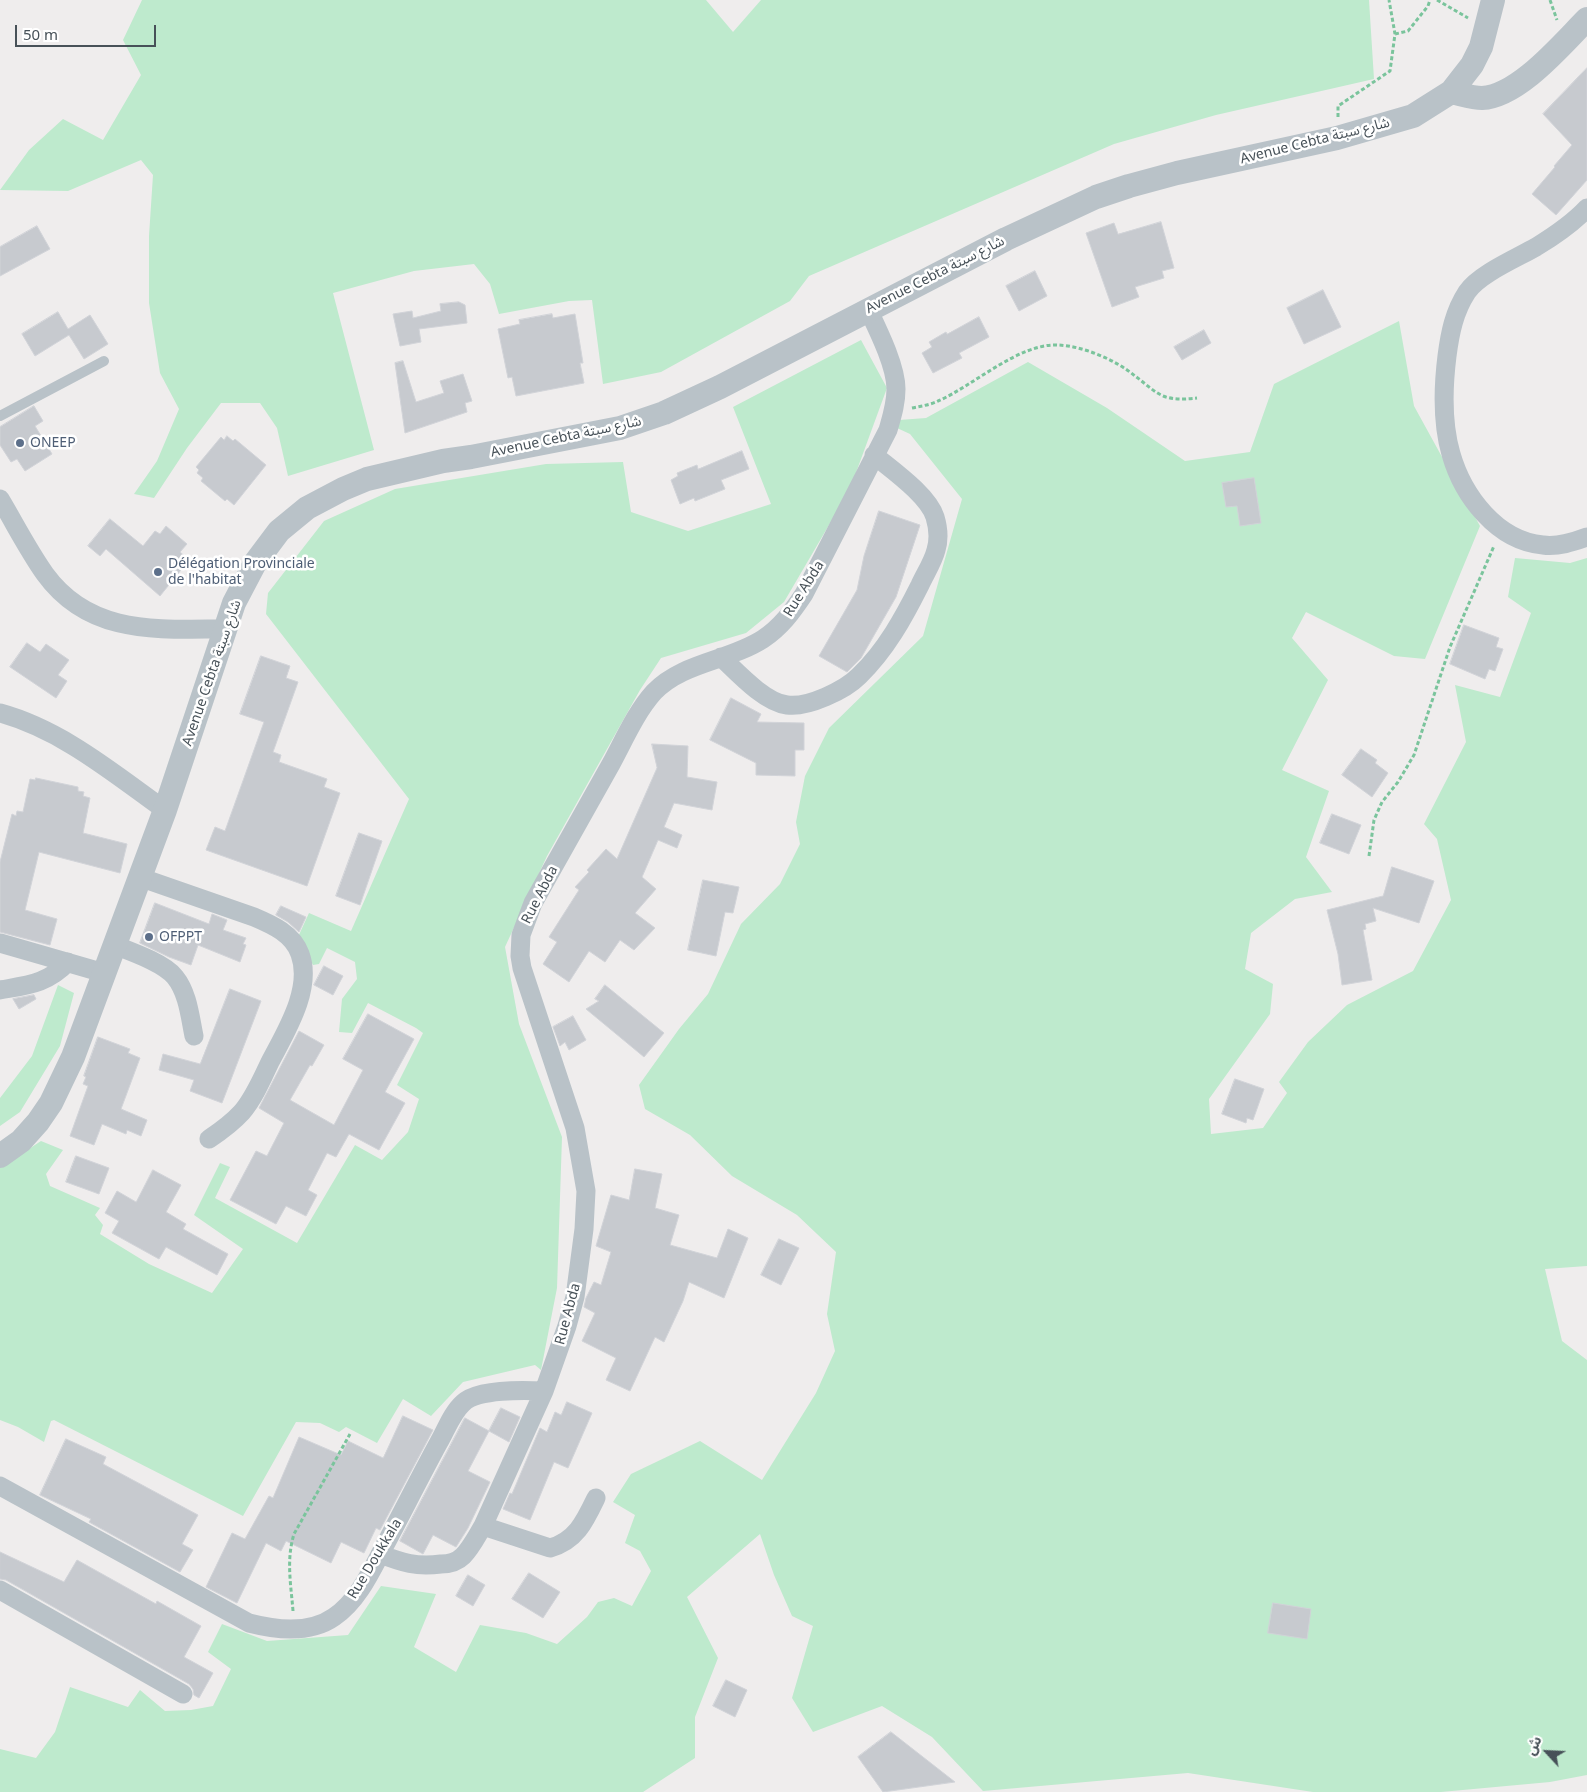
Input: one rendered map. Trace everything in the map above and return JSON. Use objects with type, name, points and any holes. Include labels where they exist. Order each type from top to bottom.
[{"type":"street","name":"Avenue Cebta شارع سبتة","points":[[0,1156],[21,1141],[51,1104],[73,1057],[165,810],[237,596],[261,554],[279,531],[319,500],[367,479],[443,461],[620,428],[664,413],[720,387],[1006,239],[1096,197],[1178,172],[1337,138],[1413,116],[1452,92],[1472,65],[1481,47],[1494,0]]},
{"type":"street","points":[[1452,92],[1481,98],[1503,92],[1526,79],[1587,18]]},
{"type":"street","points":[[1587,208],[1577,218],[1538,246],[1487,274],[1468,290],[1454,314],[1444,396],[1451,454],[1463,484],[1480,507],[1501,529],[1512,537],[1530,544],[1545,546],[1568,543],[1587,537]]},
{"type":"street","name":"Rue Abda","points":[[380,1554],[397,1561],[428,1567],[450,1564],[463,1556],[482,1526],[544,1392],[576,1297],[584,1229],[586,1191],[575,1128],[526,982],[520,956],[521,935],[533,903],[642,708],[654,692],[666,682],[685,671],[762,640],[790,615],[804,594],[888,430],[894,410],[896,387],[891,367],[882,338],[868,309]]},
{"type":"street","points":[[720,657],[758,690],[773,700],[792,706],[821,698],[843,687],[858,677],[884,646],[896,628],[926,572],[936,551],[938,536],[936,518],[926,502],[874,456]]},
{"type":"street","points":[[0,499],[46,576],[81,609],[109,621],[125,625],[168,629],[226,629]]},
{"type":"street","points":[[0,713],[23,720],[88,754],[165,810]]},
{"type":"street","points":[[139,877],[270,924],[286,934],[301,955],[303,972],[300,994],[296,1009],[287,1028],[247,1106],[230,1124],[209,1139]]},
{"type":"street","points":[[0,943],[104,973]]},
{"type":"street","points":[[114,945],[164,967],[177,978],[184,995],[194,1036]]},
{"type":"street","points":[[0,990],[34,984],[54,975],[68,962]]},
{"type":"street","name":"Rue Doukkala","points":[[0,1486],[250,1623],[265,1627],[295,1629],[333,1618],[354,1599],[433,1453],[463,1403],[474,1397],[513,1390],[544,1392]]},
{"type":"street","points":[[482,1526],[550,1548],[560,1545],[577,1532],[596,1498]]},
{"type":"street","points":[[0,1590],[184,1694]]},
{"type":"lane","points":[[0,416],[104,361]]},
{"type":"path","points":[[1337,138],[1338,106],[1390,71],[1395,34],[1389,0]]},
{"type":"path","points":[[1395,34],[1408,31],[1428,6],[1430,0]]},
{"type":"path","points":[[1437,0],[1486,28]]},
{"type":"path","points":[[894,410],[934,403],[1024,353],[1050,345],[1074,348],[1106,358],[1118,364],[1166,397],[1180,400],[1197,398]]},
{"type":"path","points":[[1369,856],[1374,820],[1382,802],[1398,782],[1414,755],[1450,647],[1501,529]]},
{"type":"path","points":[[295,1629],[289,1563],[292,1540],[350,1434]]},
{"type":"green space","points":[[142,0],[706,0],[733,32],[761,0],[1369,0],[1374,79],[1216,115],[1114,144],[809,276],[790,301],[661,372],[603,384],[592,300],[569,301],[499,314],[490,284],[474,264],[414,271],[333,293],[374,450],[288,476],[277,428],[260,403],[221,403],[187,448],[154,498],[134,494],[157,461],[179,409],[160,373],[149,303],[149,236],[153,175],[141,160],[68,191],[0,190],[29,150],[63,119],[103,140],[141,75],[123,40]]},
{"type":"green space","points":[[1399,321],[1414,406],[1480,526],[1425,659],[1394,656],[1306,612],[1292,638],[1328,680],[1282,770],[1329,791],[1306,857],[1332,892],[1295,899],[1251,933],[1245,969],[1273,984],[1270,1014],[1209,1099],[1211,1134],[1263,1128],[1287,1093],[1279,1082],[1308,1042],[1347,1005],[1413,971],[1451,900],[1437,839],[1424,824],[1466,742],[1455,685],[1500,697],[1531,613],[1508,597],[1515,558],[1570,563],[1587,558],[1587,1266],[1545,1269],[1562,1341],[1587,1360],[1587,1775],[1550,1782],[1441,1792],[1313,1792],[1188,1773],[983,1791],[932,1737],[882,1706],[813,1732],[792,1698],[813,1626],[792,1616],[774,1575],[760,1534],[687,1597],[718,1658],[695,1717],[695,1758],[643,1792],[0,1792],[0,1749],[36,1758],[55,1732],[70,1687],[128,1707],[140,1690],[165,1711],[191,1710],[213,1706],[231,1669],[208,1652],[222,1624],[267,1641],[348,1635],[381,1586],[436,1594],[414,1647],[456,1672],[480,1625],[526,1633],[557,1644],[587,1617],[598,1602],[614,1598],[632,1606],[651,1571],[640,1551],[625,1543],[635,1515],[613,1502],[631,1474],[700,1441],[762,1480],[816,1393],[835,1351],[827,1314],[836,1252],[797,1215],[732,1176],[690,1135],[645,1109],[639,1085],[679,1029],[708,994],[741,924],[780,884],[800,844],[796,822],[805,776],[829,728],[923,636],[962,499],[910,434],[897,428],[899,420],[926,418],[1028,362],[1107,408],[1185,461],[1250,452],[1274,384]]},
{"type":"green space","points":[[861,340],[887,388],[850,489],[784,602],[746,633],[661,658],[640,690],[547,856],[505,947],[519,1024],[562,1137],[557,1288],[541,1370],[535,1365],[463,1382],[431,1416],[403,1399],[377,1443],[346,1427],[339,1432],[320,1423],[296,1422],[243,1516],[54,1420],[51,1421],[44,1442],[18,1427],[0,1420],[0,1168],[41,1141],[63,1150],[46,1174],[50,1186],[100,1208],[95,1215],[103,1225],[100,1234],[149,1264],[212,1293],[243,1249],[194,1215],[220,1163],[230,1167],[215,1198],[297,1243],[355,1145],[382,1160],[408,1132],[419,1099],[397,1085],[423,1033],[368,1003],[352,1033],[339,1032],[342,999],[357,979],[355,962],[327,948],[319,964],[313,965],[298,937],[309,913],[351,931],[409,799],[266,614],[268,593],[324,521],[395,489],[546,464],[623,462],[631,512],[688,531],[771,504],[733,407]]},
{"type":"green space","points":[[58,985],[74,993],[60,1046],[20,1112],[0,1126],[0,1098],[32,1056]]},
{"type":"building","points":[[1587,68],[1587,180],[1556,215],[1532,194],[1572,145],[1543,114]]},
{"type":"building","points":[[1161,222],[1174,268],[1162,271],[1164,278],[1135,287],[1139,297],[1112,307],[1086,233],[1114,223],[1118,234]]},
{"type":"building","points":[[37,226],[50,249],[0,276],[0,247]]},
{"type":"building","points":[[1035,271],[1047,296],[1019,311],[1006,286]]},
{"type":"building","points":[[1323,290],[1341,327],[1304,344],[1287,308]]},
{"type":"building","points":[[459,302],[465,305],[467,323],[419,329],[421,342],[400,346],[393,314],[412,311],[413,318],[441,311],[440,304]]},
{"type":"building","points":[[58,312],[68,329],[90,315],[108,344],[84,359],[69,335],[35,356],[22,334]]},
{"type":"building","points":[[552,314],[553,318],[575,314],[583,363],[580,363],[584,383],[516,396],[512,377],[508,378],[498,329],[520,324],[519,320]]},
{"type":"building","points":[[979,317],[989,337],[959,353],[962,358],[933,373],[922,353],[932,347],[929,342]]},
{"type":"building","points":[[1204,330],[1211,343],[1182,360],[1174,347]]},
{"type":"building","points":[[403,361],[416,402],[444,393],[440,381],[463,374],[472,401],[465,403],[467,412],[405,433],[395,363]]},
{"type":"building","points":[[34,406],[43,421],[35,426],[52,454],[25,471],[17,459],[11,462],[0,445],[0,427]]},
{"type":"building","points":[[227,436],[233,441],[235,439],[266,465],[234,505],[227,499],[225,501],[201,481],[203,478],[197,473],[199,470],[196,467],[221,437],[224,440]]},
{"type":"building","points":[[742,451],[749,469],[721,480],[725,489],[695,501],[694,498],[680,504],[671,480],[678,476],[677,473],[697,465],[698,469]]},
{"type":"building","points":[[1254,478],[1261,523],[1240,526],[1237,506],[1226,507],[1222,483]]},
{"type":"building","points":[[879,511],[920,525],[896,597],[861,658],[847,672],[819,656],[857,590],[864,556]]},
{"type":"building","points":[[110,519],[143,546],[155,531],[160,534],[166,526],[187,544],[180,552],[189,560],[160,596],[106,549],[100,556],[88,546]]},
{"type":"building","points":[[1464,625],[1499,638],[1496,647],[1503,649],[1495,671],[1489,669],[1485,679],[1450,664]]},
{"type":"building","points":[[27,643],[40,652],[46,644],[69,660],[58,675],[67,681],[56,698],[10,667]]},
{"type":"building","points":[[261,656],[290,666],[286,678],[298,682],[273,752],[281,755],[279,762],[327,779],[324,787],[340,793],[307,886],[206,850],[215,827],[225,831],[264,722],[240,714]]},
{"type":"building","points":[[731,698],[761,714],[757,722],[804,723],[804,750],[795,750],[795,776],[756,775],[756,763],[710,740]]},
{"type":"building","points":[[652,744],[688,746],[687,777],[717,782],[712,810],[674,803],[664,827],[682,835],[677,848],[658,840],[642,877],[656,889],[635,913],[655,928],[634,950],[620,940],[605,962],[589,951],[569,982],[543,964],[557,942],[549,937],[579,890],[575,887],[589,872],[587,870],[606,849],[617,859],[657,768]]},
{"type":"building","points":[[1361,749],[1377,760],[1375,763],[1388,773],[1372,797],[1342,775]]},
{"type":"building","points":[[36,778],[78,787],[78,791],[84,792],[83,796],[90,798],[83,833],[127,844],[120,873],[39,852],[25,910],[57,919],[50,945],[0,932],[0,862],[12,814],[16,816],[17,811],[23,812],[30,779],[35,780]]},
{"type":"building","points":[[1332,814],[1361,825],[1349,854],[1320,843]]},
{"type":"building","points":[[359,833],[382,841],[360,905],[336,896]]},
{"type":"building","points":[[1392,867],[1434,881],[1419,923],[1373,908],[1376,921],[1365,924],[1366,929],[1363,930],[1372,980],[1342,985],[1338,954],[1327,910],[1383,896]]},
{"type":"building","points":[[703,880],[739,887],[733,913],[725,912],[716,956],[688,950]]},
{"type":"building","points":[[155,903],[209,924],[212,914],[227,920],[223,930],[246,938],[243,944],[246,945],[240,962],[198,945],[191,965],[140,943]]},
{"type":"building","points":[[281,906],[306,917],[299,932],[288,922],[276,915]]},
{"type":"building","points":[[324,966],[343,976],[333,995],[314,985]]},
{"type":"building","points":[[605,985],[664,1033],[644,1057],[586,1009],[599,1001],[595,999]]},
{"type":"building","points":[[230,989],[261,1001],[222,1103],[190,1091],[194,1080],[159,1070],[163,1054],[200,1064]]},
{"type":"building","points":[[34,995],[36,999],[19,1009],[13,999]]},
{"type":"building","points":[[368,1014],[414,1039],[385,1092],[405,1103],[379,1150],[349,1134],[336,1157],[327,1153],[308,1190],[317,1195],[306,1216],[286,1206],[276,1224],[230,1200],[256,1151],[267,1156],[284,1123],[259,1108],[299,1031],[324,1045],[290,1100],[334,1125],[363,1070],[343,1059]]},
{"type":"building","points":[[573,1016],[586,1040],[569,1050],[565,1042],[560,1046],[553,1027]]},
{"type":"building","points":[[98,1037],[130,1049],[128,1053],[140,1058],[121,1109],[147,1120],[141,1136],[127,1130],[126,1134],[102,1124],[94,1145],[70,1136],[88,1086],[83,1084],[86,1077],[84,1076]]},
{"type":"building","points":[[1235,1079],[1264,1089],[1253,1120],[1247,1118],[1246,1123],[1222,1114]]},
{"type":"building","points":[[76,1156],[109,1168],[99,1194],[66,1182]]},
{"type":"building","points":[[635,1169],[662,1174],[655,1208],[679,1215],[670,1245],[717,1258],[728,1229],[748,1238],[724,1298],[689,1282],[683,1301],[664,1342],[655,1337],[630,1391],[606,1380],[616,1358],[582,1341],[595,1313],[584,1307],[586,1298],[594,1282],[601,1285],[611,1252],[596,1246],[611,1195],[629,1200]]},
{"type":"building","points":[[153,1170],[181,1185],[166,1212],[186,1224],[183,1229],[228,1254],[217,1275],[166,1247],[159,1259],[112,1233],[119,1221],[105,1213],[117,1191],[136,1202]]},
{"type":"building","points":[[779,1239],[799,1248],[781,1285],[761,1275]]},
{"type":"building","points":[[567,1402],[592,1413],[568,1468],[554,1462],[530,1520],[503,1509],[510,1493],[512,1494],[540,1428],[547,1432],[555,1412],[561,1415]]},
{"type":"building","points":[[501,1408],[520,1417],[509,1442],[489,1431]]},
{"type":"building","points":[[403,1416],[433,1430],[380,1530],[376,1528],[364,1553],[341,1542],[331,1563],[286,1541],[281,1551],[266,1543],[237,1603],[206,1587],[232,1533],[245,1539],[269,1496],[273,1498],[299,1437],[341,1455],[348,1441],[383,1458]]},
{"type":"building","points":[[465,1418],[489,1431],[468,1471],[490,1482],[468,1528],[456,1547],[433,1535],[423,1554],[400,1541]]},
{"type":"building","points":[[66,1439],[106,1457],[103,1464],[198,1515],[182,1544],[193,1550],[180,1572],[89,1522],[91,1519],[40,1495]]},
{"type":"building","points":[[0,1552],[64,1582],[77,1560],[156,1604],[157,1601],[201,1626],[184,1657],[213,1673],[199,1698],[194,1695],[193,1689],[189,1684],[6,1580],[0,1579]]},
{"type":"building","points":[[529,1573],[560,1592],[543,1618],[512,1599]]},
{"type":"building","points":[[468,1575],[485,1585],[473,1606],[456,1596]]},
{"type":"building","points":[[1273,1603],[1311,1609],[1307,1639],[1268,1633]]},
{"type":"building","points":[[726,1680],[747,1690],[735,1717],[713,1706]]},
{"type":"building","points":[[891,1732],[955,1782],[883,1792],[858,1757]]},
{"type":"place","name":"ONEEP","points":[[20,443]]},
{"type":"place","name":"Délégation Provinciale de l'habitat","points":[[158,572]]},
{"type":"place","name":"OFPPT","points":[[149,937]]}]
